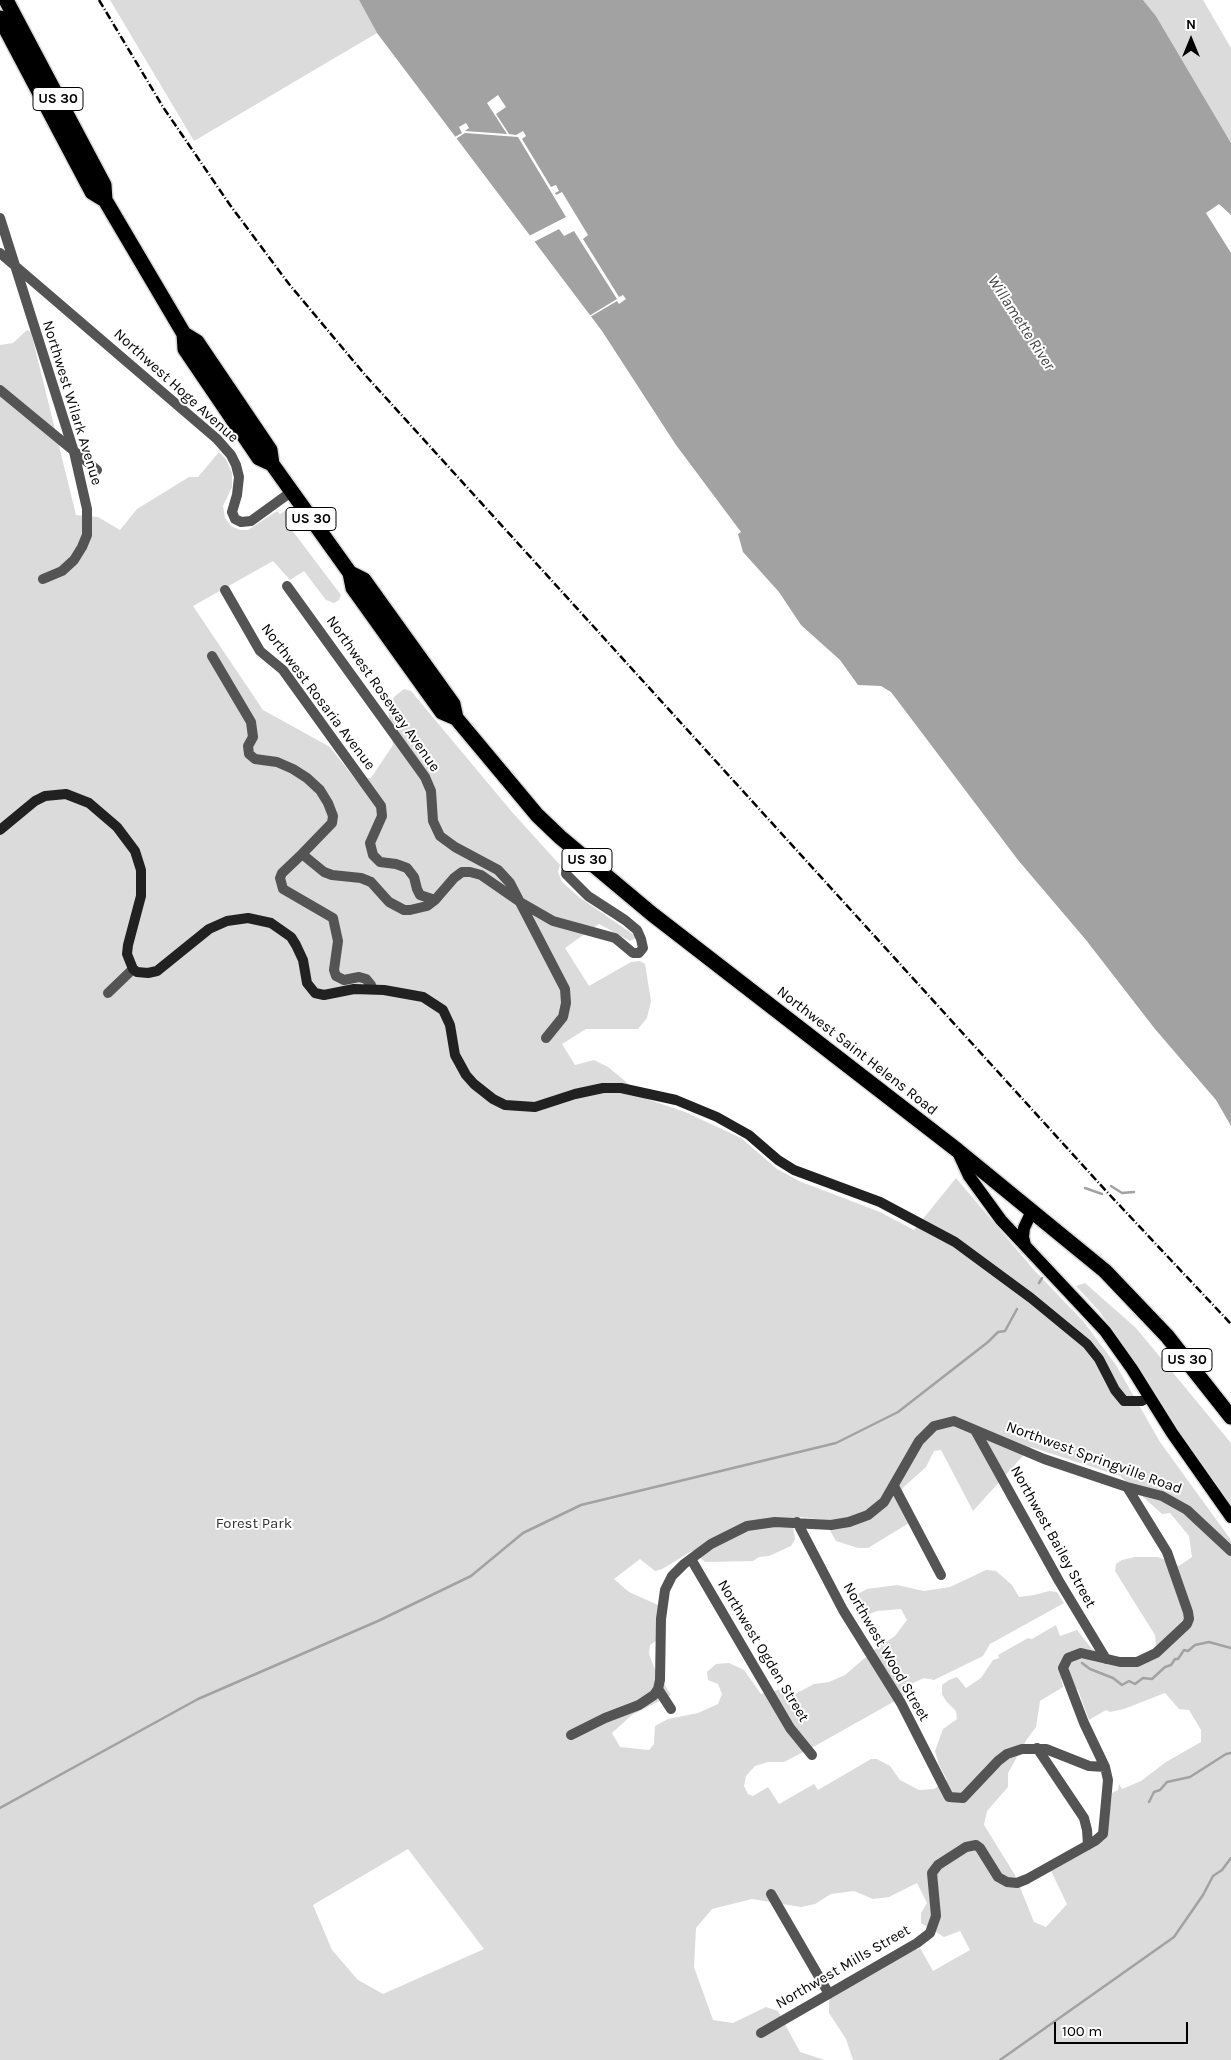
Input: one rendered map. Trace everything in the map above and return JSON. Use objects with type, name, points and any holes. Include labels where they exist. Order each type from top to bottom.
[{"type":"highway","name":"Northwest Saint Helens Road","points":[[6,0],[104,185],[105,200],[184,334],[185,349],[259,458],[272,464],[350,573],[352,588],[442,712],[456,718],[537,815],[575,850],[660,920],[957,1150],[1105,1271],[1167,1336],[1231,1416]]},
{"type":"highway","name":"Northwest Saint Helens Road","points":[[0,18],[92,192],[105,200]]},
{"type":"main road","points":[[0,830],[35,802],[46,796],[66,794],[89,802],[117,827],[135,851],[141,870],[141,896],[127,949],[128,960],[133,970],[145,974],[157,971],[209,929],[227,921],[248,918],[271,923],[291,937],[303,960],[307,983],[315,993],[324,995],[354,989],[372,988],[423,997],[443,1010],[450,1025],[455,1055],[466,1074],[474,1084],[505,1105],[535,1107],[575,1094],[603,1088],[621,1088],[676,1100],[718,1117],[749,1135],[778,1160],[794,1170],[880,1202],[956,1242],[986,1263],[1078,1336],[1099,1359],[1115,1390],[1124,1400],[1142,1401],[1149,1397]]},
{"type":"main road","points":[[957,1150],[969,1176],[1001,1220],[1105,1331],[1172,1433],[1231,1517]]},
{"type":"main road","points":[[1025,1245],[1023,1237],[1024,1228],[1032,1212]]},
{"type":"street","name":"Northwest Wilark Avenue","points":[[0,218],[74,452],[87,509],[87,535],[74,560],[62,571],[43,579]]},
{"type":"street","name":"Northwest Hoge Avenue","points":[[0,253],[222,444],[236,465],[239,476],[238,495],[233,508],[235,518],[241,522],[251,521],[291,492]]},
{"type":"street","points":[[0,390],[97,470]]},
{"type":"street","name":"Northwest Roseway Avenue","points":[[287,586],[425,776],[431,790],[433,821],[440,836],[455,848],[498,870],[507,878],[564,989],[566,1003],[563,1017],[546,1038]]},
{"type":"street","name":"Northwest Rosaria Avenue","points":[[225,590],[260,651],[283,670],[378,802],[382,816],[371,837],[370,850],[373,855],[380,862],[396,864],[407,868],[414,877],[420,895],[435,900]]},
{"type":"street","points":[[212,656],[250,722],[253,737],[248,746],[249,754],[255,759],[277,762],[293,769],[320,790],[328,803],[333,816],[332,823],[280,878],[283,890],[333,918],[338,941],[335,973],[338,978],[344,980],[359,977],[366,979],[372,988]]},
{"type":"street","points":[[302,854],[324,872],[332,875],[361,878],[371,882],[389,902],[404,910],[421,908],[435,900],[454,878],[466,872],[481,875],[520,902],[553,921],[615,938],[633,953],[641,952],[641,940],[637,930],[588,896],[566,874],[567,863],[575,850]]},
{"type":"street","points":[[108,993],[133,970]]},
{"type":"street","name":"Northwest Springville Road","points":[[658,1689],[661,1668],[661,1618],[664,1590],[672,1576],[711,1544],[747,1526],[775,1522],[831,1525],[849,1522],[868,1515],[884,1502],[918,1441],[934,1426],[954,1421],[1044,1459],[1127,1487],[1145,1490],[1176,1502],[1231,1551]]},
{"type":"street","name":"Northwest Bailey Street","points":[[975,1430],[1059,1581],[1106,1659]]},
{"type":"street","points":[[894,1486],[941,1576]]},
{"type":"street","points":[[1037,1748],[1057,1753],[1089,1766],[1105,1767],[1084,1723],[1063,1668],[1068,1658],[1081,1653],[1120,1662],[1137,1662],[1156,1653],[1187,1624],[1189,1619],[1167,1552],[1127,1487]]},
{"type":"street","name":"Northwest Wood Street","points":[[797,1522],[844,1610],[900,1703],[949,1797],[963,1798],[1007,1754],[1022,1749],[1037,1748]]},
{"type":"street","name":"Northwest Ogden Street","points":[[691,1559],[790,1728],[812,1756]]},
{"type":"street","points":[[571,1735],[605,1718],[639,1705],[654,1695],[658,1689],[671,1710]]},
{"type":"street","points":[[1037,1748],[1084,1818],[1088,1845]]},
{"type":"street","name":"Northwest Mills Street","points":[[761,2033],[917,1943],[930,1933],[936,1916],[932,1874],[938,1865],[966,1847],[976,1845],[980,1848],[998,1877],[1012,1883],[1027,1879],[1088,1845],[1103,1834],[1108,1780],[1105,1767]]},
{"type":"street","points":[[771,1894],[828,1994]]},
{"type":"green space","points":[[110,0],[359,0],[377,33],[194,141]]},
{"type":"green space","points":[[1143,0],[1203,0],[1231,48],[1231,143],[1156,16]]},
{"type":"green space","name":"Forest Park","points":[[27,330],[31,332],[76,515],[98,517],[120,530],[137,509],[189,477],[198,477],[219,452],[226,459],[232,473],[232,487],[223,506],[225,518],[231,526],[240,530],[248,530],[277,511],[280,514],[288,509],[298,524],[291,529],[341,595],[339,600],[334,603],[326,600],[304,571],[290,580],[273,561],[193,606],[263,710],[330,747],[355,779],[371,778],[393,745],[388,710],[394,697],[404,689],[411,691],[512,812],[560,865],[558,872],[562,882],[579,897],[634,935],[636,938],[630,941],[599,924],[565,948],[589,986],[631,962],[640,961],[645,964],[651,1001],[647,1018],[638,1029],[586,1029],[562,1044],[575,1065],[594,1060],[608,1067],[647,1099],[685,1112],[741,1138],[777,1169],[799,1181],[880,1212],[914,1230],[956,1178],[1034,1270],[1083,1321],[1116,1365],[1160,1442],[1231,1540],[1231,2060],[853,2060],[846,2039],[829,2013],[829,1999],[844,1979],[915,1947],[917,1950],[920,1948],[933,1971],[970,1950],[960,1931],[944,1937],[921,1923],[921,1913],[927,1903],[917,1883],[889,1897],[873,1899],[854,1891],[831,1894],[815,1904],[801,1907],[752,1899],[712,1909],[696,1928],[694,1967],[713,2020],[733,2023],[766,2007],[778,2011],[800,2052],[825,2060],[0,2060],[0,345],[13,343]],"holes":[[[1031,1447],[1120,1476],[1162,1514],[1170,1513],[1189,1536],[1192,1557],[1179,1566],[1158,1557],[1135,1557],[1122,1560],[1116,1564],[1115,1571],[1155,1635],[1156,1647],[1137,1658],[1123,1659],[1092,1649],[1077,1630],[1060,1636],[1056,1625],[998,1655],[999,1658],[993,1660],[981,1678],[966,1688],[957,1677],[949,1680],[942,1685],[942,1694],[956,1711],[957,1719],[943,1729],[935,1751],[939,1765],[947,1780],[934,1789],[919,1790],[900,1780],[890,1766],[877,1759],[871,1759],[818,1790],[814,1784],[779,1804],[768,1787],[753,1796],[748,1794],[744,1786],[746,1776],[755,1766],[768,1762],[784,1762],[815,1746],[902,1697],[910,1691],[911,1684],[924,1678],[934,1680],[983,1656],[990,1644],[1064,1603],[1057,1592],[1049,1591],[1019,1597],[1012,1585],[996,1571],[986,1570],[950,1587],[924,1591],[897,1585],[867,1589],[856,1595],[854,1602],[860,1615],[864,1616],[877,1611],[901,1609],[907,1620],[895,1636],[874,1650],[845,1675],[829,1682],[814,1684],[795,1694],[782,1689],[761,1694],[744,1670],[729,1663],[716,1664],[707,1672],[708,1680],[718,1684],[722,1694],[718,1704],[698,1713],[668,1719],[655,1726],[654,1744],[649,1750],[620,1747],[612,1733],[632,1715],[671,1695],[654,1667],[649,1654],[650,1645],[664,1635],[658,1605],[629,1592],[614,1579],[640,1559],[655,1571],[662,1569],[692,1551],[705,1562],[753,1561],[759,1557],[769,1556],[791,1546],[795,1539],[792,1520],[801,1517],[824,1520],[836,1541],[858,1548],[868,1548],[909,1523],[896,1494],[926,1467],[934,1451],[941,1450],[973,1511]],[[1061,1679],[1078,1690],[1089,1720],[1106,1710],[1110,1712],[1124,1709],[1165,1693],[1179,1709],[1189,1710],[1201,1730],[1201,1742],[1166,1762],[1141,1781],[1122,1789],[1119,1784],[1118,1790],[1112,1793],[1108,1829],[1104,1840],[1051,1871],[1067,1904],[1046,1927],[1034,1922],[1015,1875],[984,1825],[987,1811],[1008,1787],[1008,1773],[1036,1727],[1040,1701],[1063,1687]],[[408,1849],[484,1949],[383,1994],[358,1980],[332,1950],[313,1905]]]},
{"type":"green space","points":[[1085,1283],[1136,1328],[1231,1443],[1231,1510],[1175,1432],[1100,1312],[1076,1286]]},
{"type":"water","name":"Willamette River","points":[[359,0],[1143,0],[1156,16],[1231,143],[1231,1126],[1216,1100],[1155,1029],[1086,940],[1018,860],[891,692],[881,686],[858,685],[840,660],[801,625],[779,592],[743,552],[738,534],[741,532],[676,445],[602,331],[377,33]]},
{"type":"pier","points":[[498,95],[506,107],[496,114],[509,134],[516,135],[523,131],[526,136],[522,139],[551,187],[556,185],[559,191],[555,193],[556,195],[562,192],[588,235],[583,239],[619,297],[623,295],[626,299],[619,304],[617,301],[589,316],[617,299],[574,231],[564,236],[559,229],[532,243],[527,237],[566,217],[518,137],[465,133],[454,140],[453,138],[462,133],[459,127],[466,123],[469,128],[465,131],[507,134],[487,103]]},
{"type":"pier","points":[[1219,204],[1231,215],[1231,253],[1206,213]]},
{"type":"waterway","points":[[1111,1186],[1122,1193],[1134,1192]]},
{"type":"waterway","points":[[1085,1188],[1102,1194]]},
{"type":"waterway","points":[[1039,1283],[1042,1278]]},
{"type":"waterway","points":[[0,1808],[198,1699],[378,1621],[471,1576],[523,1533],[581,1505],[836,1443],[898,1412],[988,1342],[998,1332],[1005,1331],[1017,1309]]},
{"type":"waterway","points":[[1082,1663],[1090,1669],[1113,1678],[1122,1685],[1129,1681],[1135,1684],[1143,1678],[1152,1679],[1165,1667],[1171,1665],[1175,1659],[1178,1659],[1184,1650],[1188,1651],[1195,1645],[1209,1642],[1231,1648]]},
{"type":"waterway","points":[[1149,1802],[1154,1792],[1160,1790],[1167,1782],[1190,1777],[1226,1754],[1231,1753]]},
{"type":"waterway","points":[[1000,2060],[1174,1937],[1203,1895],[1213,1876],[1222,1870],[1231,1858]]},
{"type":"railway","points":[[99,0],[163,107],[230,205],[289,284],[366,376],[1107,1192],[1231,1324]]}]
